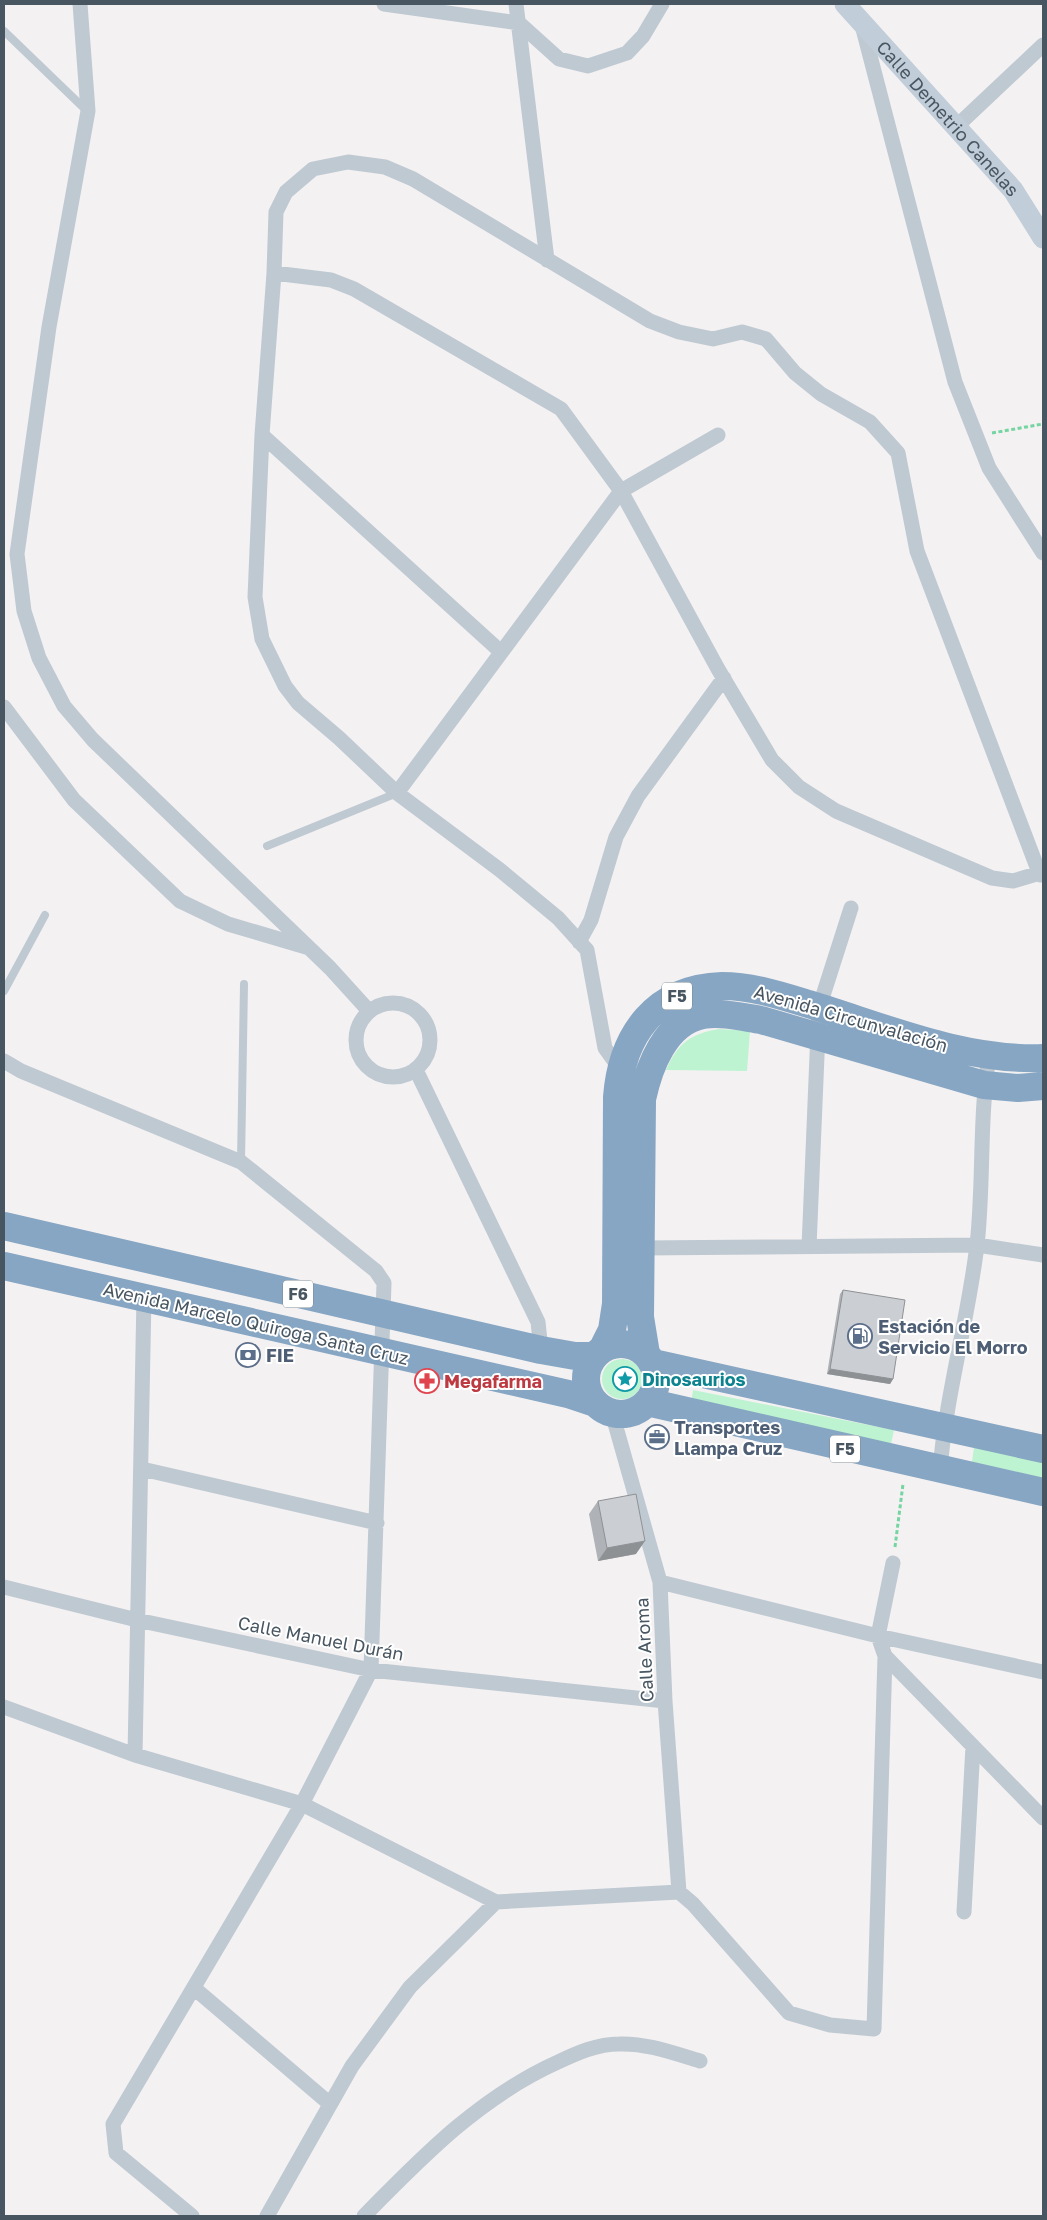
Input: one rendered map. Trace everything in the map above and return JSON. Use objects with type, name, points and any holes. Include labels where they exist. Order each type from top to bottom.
[{"type":"highway","name":"Avenida Circunvalación","points":[[649,1359],[640,1317],[641,1248],[629,1098],[620,1069],[633,1037],[660,1004],[689,992],[708,987],[739,987],[768,992],[989,1057],[1043,1058]]},
{"type":"highway","name":"Avenida Circunvalación","points":[[598,1352],[612,1330],[616,1304],[629,1098],[646,1077],[663,1043],[678,1028],[701,1015],[717,1014],[751,1018],[984,1085],[1018,1088],[1043,1086]]},
{"type":"highway","name":"F6","points":[[4,1226],[541,1350],[575,1356],[598,1352]]},
{"type":"highway","name":"Avenida Marcelo Quiroga Santa Cruz","points":[[4,1266],[568,1394],[603,1408]]},
{"type":"highway","name":"F5","points":[[603,1408],[586,1385],[588,1365],[598,1352],[626,1344],[637,1347],[649,1359],[656,1384],[647,1402],[906,1463],[1043,1492]]},
{"type":"highway","name":"F5","points":[[649,1359],[1043,1449]]},
{"type":"highway","points":[[603,1408],[631,1412],[647,1402]]},
{"type":"street","points":[[80,4],[88,111],[48,328],[17,554],[24,611],[39,658],[64,706],[93,740],[310,948],[369,1011]]},
{"type":"street","points":[[384,4],[519,23],[559,59],[588,66],[627,53],[643,36],[662,4]]},
{"type":"street","points":[[516,4],[547,260]]},
{"type":"street","name":"Calle Demetrio Canelas","points":[[845,4],[1013,190],[1043,238]]},
{"type":"street","points":[[861,21],[955,382],[989,468],[1043,552]]},
{"type":"street","points":[[957,126],[1043,45]]},
{"type":"street","points":[[274,273],[331,280],[354,289],[561,409],[621,491],[724,678],[772,760],[799,787],[836,811],[992,878],[1013,881],[1042,874],[917,551],[898,453],[870,422],[820,394],[795,373],[766,338],[742,332],[713,339],[679,332],[650,321],[413,179],[384,167],[348,162],[313,169],[286,192],[276,212],[254,597],[262,639],[285,686],[298,703],[339,738],[397,793],[500,870],[558,918],[587,950],[606,1048],[620,1069]]},
{"type":"street","points":[[262,435],[501,652]]},
{"type":"street","points":[[397,793],[621,491],[718,435]]},
{"type":"street","points":[[579,942],[591,920],[616,837],[638,796],[724,678]]},
{"type":"street","points":[[4,707],[74,800],[180,901],[228,924],[310,948]]},
{"type":"street","points":[[809,1247],[819,1008],[851,908]]},
{"type":"street","points":[[390,1002],[403,1003],[414,1008],[423,1016],[429,1026],[431,1038],[429,1050],[424,1061],[416,1070],[404,1076],[392,1077],[379,1074],[364,1063],[356,1046],[356,1034],[361,1021],[369,1011],[379,1005],[390,1002]]},
{"type":"street","points":[[940,1470],[944,1427],[977,1246],[984,1085],[989,1057]]},
{"type":"street","points":[[4,1061],[21,1071],[241,1162],[376,1271],[384,1282],[371,1670],[302,1804],[113,2124],[116,2153],[192,2216]]},
{"type":"street","points":[[416,1070],[538,1322],[541,1350]]},
{"type":"street","points":[[641,1248],[977,1246],[1043,1254]]},
{"type":"street","points":[[135,1755],[144,1297]]},
{"type":"street","name":"Calle Aroma","points":[[603,1408],[660,1582],[665,1701],[679,1892]]},
{"type":"street","points":[[142,1469],[377,1523]]},
{"type":"street","points":[[4,1708],[135,1755],[302,1804],[496,1902],[679,1892],[693,1904],[789,2013],[830,2026],[874,2029],[884,1656],[878,1636],[893,1563]]},
{"type":"street","points":[[660,1582],[878,1636],[1043,1672]]},
{"type":"street","name":"Calle Manuel Durán","points":[[4,1587],[137,1620],[371,1670],[665,1701]]},
{"type":"street","points":[[884,1656],[1043,1818]]},
{"type":"street","points":[[964,1912],[973,1746]]},
{"type":"street","points":[[268,2216],[352,2066],[410,1987],[496,1902]]},
{"type":"street","points":[[194,1988],[330,2104]]},
{"type":"street","points":[[364,2216],[471,2113],[534,2072],[586,2049],[617,2044],[643,2044],[700,2061]]},
{"type":"lane","points":[[4,31],[88,111]]},
{"type":"lane","points":[[267,846],[397,793]]},
{"type":"lane","points":[[4,990],[46,914]]},
{"type":"lane","points":[[241,1162],[244,984]]},
{"type":"path","points":[[977,436],[1043,424]]},
{"type":"path","points":[[893,1563],[906,1463]]},
{"type":"green space","points":[[719,1029],[750,1031],[747,1071],[666,1070],[675,1053],[686,1041],[700,1034]]},
{"type":"green space","points":[[626,1359],[633,1362],[639,1368],[642,1379],[641,1387],[633,1396],[626,1399],[618,1399],[611,1396],[603,1387],[602,1375],[605,1368],[614,1360]]},
{"type":"green space","points":[[693,1390],[894,1430],[891,1444],[691,1404]]},
{"type":"green space","points":[[974,1447],[1043,1462],[1043,1478],[972,1462]]},
{"type":"building","points":[[843,1290],[905,1300],[893,1379],[830,1369]]},
{"type":"building","points":[[636,1494],[645,1541],[607,1548],[598,1501]]},
{"type":"place","name":"Estación de Servicio El Morro","points":[[860,1336]]},
{"type":"place","name":"FIE","points":[[248,1355]]},
{"type":"place","name":"Dinosaurios","points":[[625,1379]]},
{"type":"place","name":"Megafarma","points":[[427,1381]]},
{"type":"place","name":"Transportes Llampa Cruz","points":[[657,1437]]}]
